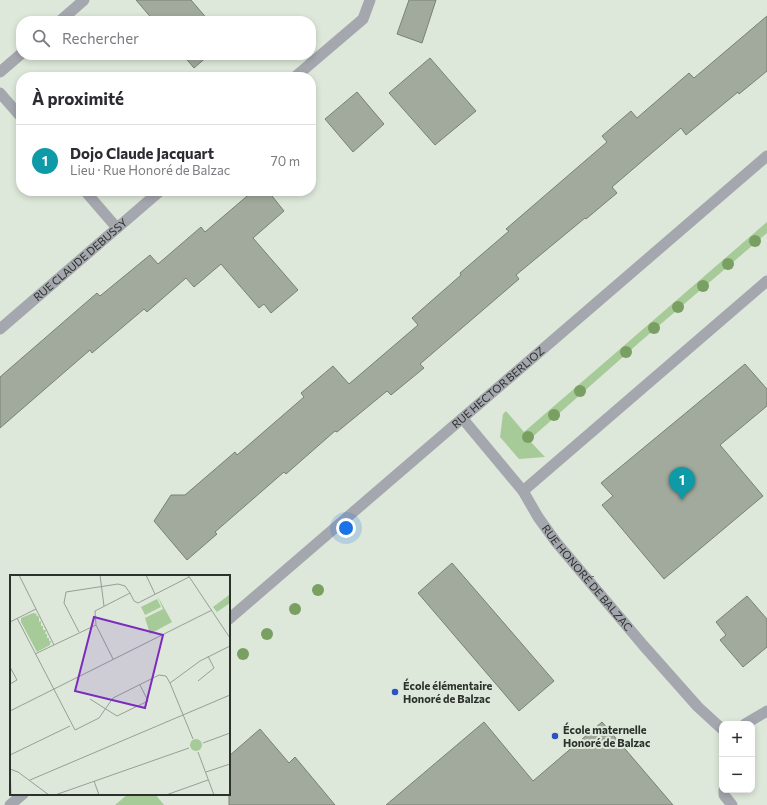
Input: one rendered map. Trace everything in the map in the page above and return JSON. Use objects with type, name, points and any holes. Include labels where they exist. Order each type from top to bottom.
[{"type":"street","points":[[66,16],[84,0]]},
{"type":"street","points":[[316,59],[363,19],[370,0]]},
{"type":"street","points":[[0,72],[16,58]]},
{"type":"street","points":[[301,72],[315,60]]},
{"type":"street","points":[[0,93],[16,111]]},
{"type":"street","name":"RUE HECTOR BERLIOZ","points":[[230,618],[767,156]]},
{"type":"street","points":[[89,196],[117,228]]},
{"type":"street","name":"RUE CLAUDE DEBUSSY","points":[[0,329],[154,196]]},
{"type":"street","points":[[523,491],[767,282]]},
{"type":"street","name":"RUE HONORÉ DE BALZAC","points":[[463,419],[523,491],[556,542],[642,645],[698,707],[719,726]]},
{"type":"street","points":[[750,721],[767,712]]},
{"type":"street","points":[[724,793],[732,805]]},
{"type":"street","points":[[10,805],[22,795]]},
{"type":"green space","points":[[767,222],[767,233],[529,440],[545,457],[519,459],[500,437],[503,414],[506,411],[524,432]]},
{"type":"green space","points":[[127,795],[156,795],[164,805],[115,805]]},
{"type":"building","points":[[136,0],[191,0],[205,16],[150,16]]},
{"type":"building","points":[[409,0],[436,0],[422,43],[397,34]]},
{"type":"building","points":[[767,16],[767,71],[739,94],[738,92],[686,135],[681,128],[612,187],[617,193],[516,275],[519,279],[420,364],[424,368],[391,395],[387,391],[337,432],[335,431],[286,474],[284,472],[215,532],[217,534],[187,560],[154,521],[171,495],[185,495],[235,452],[237,455],[304,397],[301,393],[333,366],[349,384],[418,325],[412,318],[461,275],[460,273],[509,231],[506,229],[607,142],[602,136],[631,111],[637,118],[689,73],[694,78]]},
{"type":"building","points":[[430,58],[476,111],[435,145],[389,93]]},
{"type":"building","points":[[187,60],[203,60],[194,68]]},
{"type":"building","points":[[357,92],[384,124],[353,152],[325,119]]},
{"type":"building","points":[[247,196],[272,196],[284,211],[253,238],[298,290],[271,313],[264,304],[259,308],[221,264],[194,287],[186,278],[147,312],[144,309],[92,353],[90,350],[0,428],[0,377],[97,293],[100,296],[150,255],[158,264],[201,227],[205,232]]},
{"type":"building","points":[[745,364],[767,389],[767,406],[720,445],[763,496],[664,579],[602,505],[613,496],[601,483]]},
{"type":"building","points":[[452,563],[554,681],[519,711],[418,593]]},
{"type":"building","points":[[747,596],[767,619],[767,647],[743,667],[720,640],[726,635],[716,622]]},
{"type":"building","name":"École maternelle Honoré de Balzac","points":[[484,722],[533,781],[602,722],[673,805],[386,805]]},
{"type":"building","points":[[260,729],[289,763],[295,757],[335,805],[229,805],[230,755]]},
{"type":"place","name":"Dojo Claude Jacquart","points":[[682,500]]},
{"type":"place","name":"École élémentaire Honoré de Balzac","points":[[395,692]]},
{"type":"place","name":"École maternelle Honoré de Balzac","points":[[555,736]]}]
